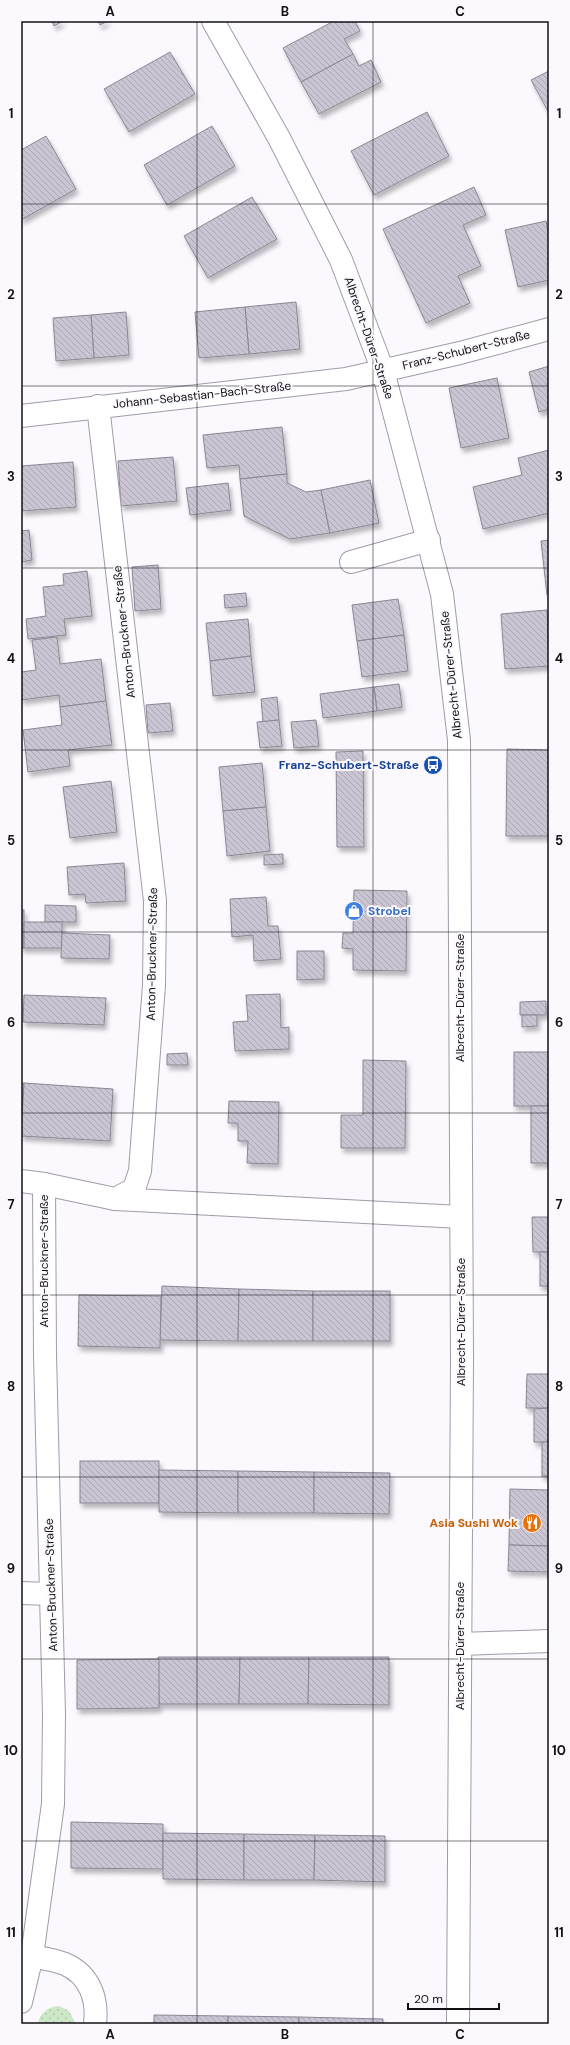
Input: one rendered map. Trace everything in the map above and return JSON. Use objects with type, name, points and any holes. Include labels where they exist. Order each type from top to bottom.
[{"type":"street","name":"Albrecht-Dürer-Straße","points":[[213,21],[279,138],[341,260],[383,371],[429,540],[442,594],[459,740],[461,1217],[458,2024]]},
{"type":"street","name":"Franz-Schubert-Straße","points":[[383,371],[460,353],[549,329]]},
{"type":"street","name":"Johann-Sebastian-Bach-Straße","points":[[21,416],[98,406],[318,384],[383,371]]},
{"type":"street","name":"Anton-Bruckner-Straße","points":[[21,2002],[32,1956],[53,1804],[54,1714],[45,1355],[44,1184],[115,1199],[134,1189],[140,1172],[154,985],[155,901],[98,406]]},
{"type":"street","points":[[351,562],[429,540]]},
{"type":"street","points":[[21,1181],[44,1184]]},
{"type":"street","points":[[115,1199],[461,1217]]},
{"type":"street","points":[[21,1593],[51,1594]]},
{"type":"street","points":[[460,1644],[549,1641]]},
{"type":"street","points":[[32,1956],[65,1964],[82,1975],[93,1991],[96,2015],[95,2024]]},
{"type":"green space","points":[[59,2006],[69,2011],[76,2024],[38,2024],[45,2011]]},
{"type":"building","points":[[52,21],[63,21],[54,26]]},
{"type":"building","points":[[98,21],[108,21],[100,25]]},
{"type":"building","points":[[334,21],[355,21],[360,31],[344,39],[353,54],[301,82],[283,48]]},
{"type":"building","points":[[170,52],[195,94],[129,132],[104,89]]},
{"type":"building","points":[[353,54],[359,66],[371,60],[381,82],[319,114],[301,82]]},
{"type":"building","points":[[549,71],[549,113],[531,80]]},
{"type":"building","points":[[427,112],[449,156],[374,195],[351,151]]},
{"type":"building","points":[[212,126],[235,166],[167,205],[144,165]]},
{"type":"building","points":[[46,136],[76,189],[21,220],[21,150]]},
{"type":"building","points":[[474,187],[486,215],[463,225],[481,266],[458,276],[470,303],[426,323],[383,229]]},
{"type":"building","points":[[252,197],[277,239],[208,278],[184,236]]},
{"type":"building","points":[[546,221],[549,236],[549,280],[518,287],[505,230]]},
{"type":"building","points":[[296,302],[300,349],[249,354],[245,307]]},
{"type":"building","points":[[245,307],[249,354],[199,358],[195,312]]},
{"type":"building","points":[[126,312],[129,355],[94,358],[91,315]]},
{"type":"building","points":[[91,315],[94,358],[56,361],[53,318]]},
{"type":"building","points":[[549,366],[549,409],[539,412],[529,372]]},
{"type":"building","points":[[497,378],[509,438],[461,448],[449,388]]},
{"type":"building","points":[[282,427],[287,474],[240,479],[239,465],[207,468],[203,435]]},
{"type":"building","points":[[549,450],[549,513],[483,529],[473,487],[522,475],[518,458]]},
{"type":"building","points":[[173,457],[177,501],[121,506],[118,461]]},
{"type":"building","points":[[73,462],[76,507],[21,511],[21,466]]},
{"type":"building","points":[[287,474],[287,483],[306,492],[321,490],[330,533],[290,539],[244,516],[240,479]]},
{"type":"building","points":[[370,480],[379,523],[330,533],[321,490]]},
{"type":"building","points":[[228,483],[231,510],[190,515],[186,488]]},
{"type":"building","points":[[29,530],[32,560],[21,562],[21,531]]},
{"type":"building","points":[[549,540],[549,594],[547,595],[541,541]]},
{"type":"building","points":[[158,565],[161,609],[135,611],[132,567]]},
{"type":"building","points":[[87,571],[92,616],[64,619],[66,635],[28,639],[26,619],[46,616],[43,587],[64,585],[63,574]]},
{"type":"building","points":[[246,593],[247,606],[225,608],[224,595]]},
{"type":"building","points":[[398,599],[404,635],[357,641],[352,605]]},
{"type":"building","points":[[547,610],[549,666],[505,669],[501,614]]},
{"type":"building","points":[[248,619],[251,656],[210,661],[206,623]]},
{"type":"building","points":[[404,635],[408,671],[362,677],[357,641]]},
{"type":"building","points":[[57,637],[60,664],[101,659],[106,701],[60,707],[59,695],[21,700],[21,672],[36,670],[32,640]]},
{"type":"building","points":[[251,656],[255,692],[213,696],[210,661]]},
{"type":"building","points":[[399,684],[402,707],[377,711],[374,687]]},
{"type":"building","points":[[374,687],[377,711],[323,718],[320,694]]},
{"type":"building","points":[[277,697],[279,720],[263,722],[261,699]]},
{"type":"building","points":[[106,701],[112,745],[68,750],[70,766],[28,772],[23,730],[62,725],[60,707]]},
{"type":"building","points":[[170,703],[173,731],[148,733],[146,705]]},
{"type":"building","points":[[279,720],[282,746],[260,748],[257,722]]},
{"type":"building","points":[[316,720],[319,746],[294,748],[291,722]]},
{"type":"building","points":[[507,749],[549,750],[549,836],[506,836]]},
{"type":"building","points":[[363,751],[364,847],[337,847],[336,752]]},
{"type":"building","points":[[262,763],[266,807],[223,811],[219,767]]},
{"type":"building","points":[[111,781],[117,832],[70,838],[63,787]]},
{"type":"building","points":[[266,807],[270,851],[227,856],[223,811]]},
{"type":"building","points":[[283,854],[283,864],[264,865],[264,855]]},
{"type":"building","points":[[124,863],[126,901],[86,903],[85,894],[69,895],[67,867]]},
{"type":"building","points":[[354,890],[407,891],[406,971],[353,970],[353,949],[342,948],[343,933],[353,933]]},
{"type":"building","points":[[266,897],[268,926],[278,926],[281,959],[254,961],[253,935],[232,937],[230,899]]},
{"type":"building","points":[[45,905],[76,906],[76,922],[45,922]]},
{"type":"building","points":[[21,910],[24,910],[24,948],[21,948]]},
{"type":"building","points":[[24,922],[62,922],[62,948],[24,948]]},
{"type":"building","points":[[62,933],[110,935],[109,959],[61,958]]},
{"type":"building","points":[[297,951],[324,951],[324,979],[297,980]]},
{"type":"building","points":[[280,994],[281,1028],[289,1027],[289,1049],[235,1051],[233,1022],[248,1021],[246,995]]},
{"type":"building","points":[[24,995],[106,998],[104,1025],[23,1022]]},
{"type":"building","points":[[546,1001],[546,1015],[520,1015],[520,1002]]},
{"type":"building","points":[[522,1015],[537,1015],[537,1026],[522,1027]]},
{"type":"building","points":[[514,1052],[549,1052],[549,1106],[514,1106]]},
{"type":"building","points":[[187,1053],[188,1065],[167,1065],[167,1054]]},
{"type":"building","points":[[363,1060],[406,1061],[405,1148],[341,1148],[341,1115],[363,1115]]},
{"type":"building","points":[[21,1083],[24,1083],[21,1124]]},
{"type":"building","points":[[24,1083],[113,1089],[110,1141],[21,1136]]},
{"type":"building","points":[[229,1101],[279,1102],[278,1164],[247,1163],[248,1141],[238,1141],[238,1123],[228,1123]]},
{"type":"building","points":[[531,1106],[549,1106],[549,1163],[531,1163]]},
{"type":"building","points":[[532,1217],[549,1217],[549,1252],[533,1252]]},
{"type":"building","points":[[540,1252],[549,1252],[549,1286],[540,1286]]},
{"type":"building","points":[[162,1286],[239,1289],[238,1341],[160,1340]]},
{"type":"building","points":[[549,1286],[549,1320],[548,1320]]},
{"type":"building","points":[[239,1289],[313,1291],[313,1341],[238,1341]]},
{"type":"building","points":[[313,1291],[390,1291],[390,1341],[313,1341]]},
{"type":"building","points":[[79,1295],[161,1296],[160,1348],[78,1346]]},
{"type":"building","points":[[527,1374],[549,1374],[549,1408],[526,1408]]},
{"type":"building","points":[[549,1408],[549,1442],[534,1442],[534,1409]]},
{"type":"building","points":[[542,1442],[549,1442],[549,1476],[542,1476]]},
{"type":"building","points":[[80,1461],[159,1461],[159,1503],[80,1503]]},
{"type":"building","points":[[159,1470],[238,1471],[238,1513],[159,1512]]},
{"type":"building","points":[[238,1471],[314,1472],[314,1513],[238,1513]]},
{"type":"building","points":[[314,1472],[390,1473],[389,1514],[314,1513]]},
{"type":"building","points":[[510,1489],[549,1490],[549,1546],[509,1545]]},
{"type":"building","points":[[509,1545],[549,1546],[549,1572],[508,1571]]},
{"type":"building","points":[[158,1657],[240,1657],[239,1704],[159,1704]]},
{"type":"building","points":[[240,1657],[309,1657],[308,1704],[239,1704]]},
{"type":"building","points":[[309,1657],[389,1657],[389,1705],[308,1704]]},
{"type":"building","points":[[159,1659],[159,1708],[77,1709],[77,1660]]},
{"type":"building","points":[[71,1822],[163,1824],[163,1869],[71,1868]]},
{"type":"building","points":[[163,1833],[244,1834],[244,1880],[163,1879]]},
{"type":"building","points":[[244,1834],[315,1835],[314,1880],[244,1880]]},
{"type":"building","points":[[315,1835],[385,1836],[385,1882],[314,1880]]},
{"type":"building","points":[[154,2015],[228,2016],[228,2024],[154,2024]]},
{"type":"building","points":[[228,2016],[299,2017],[299,2024],[228,2024]]},
{"type":"building","points":[[299,2017],[383,2019],[383,2024],[299,2024]]},
{"type":"place","name":"Franz-Schubert-Straße","points":[[433,765]]},
{"type":"place","name":"Strobel","points":[[354,911]]},
{"type":"place","name":"Asia Sushi Wok","points":[[532,1523]]}]
